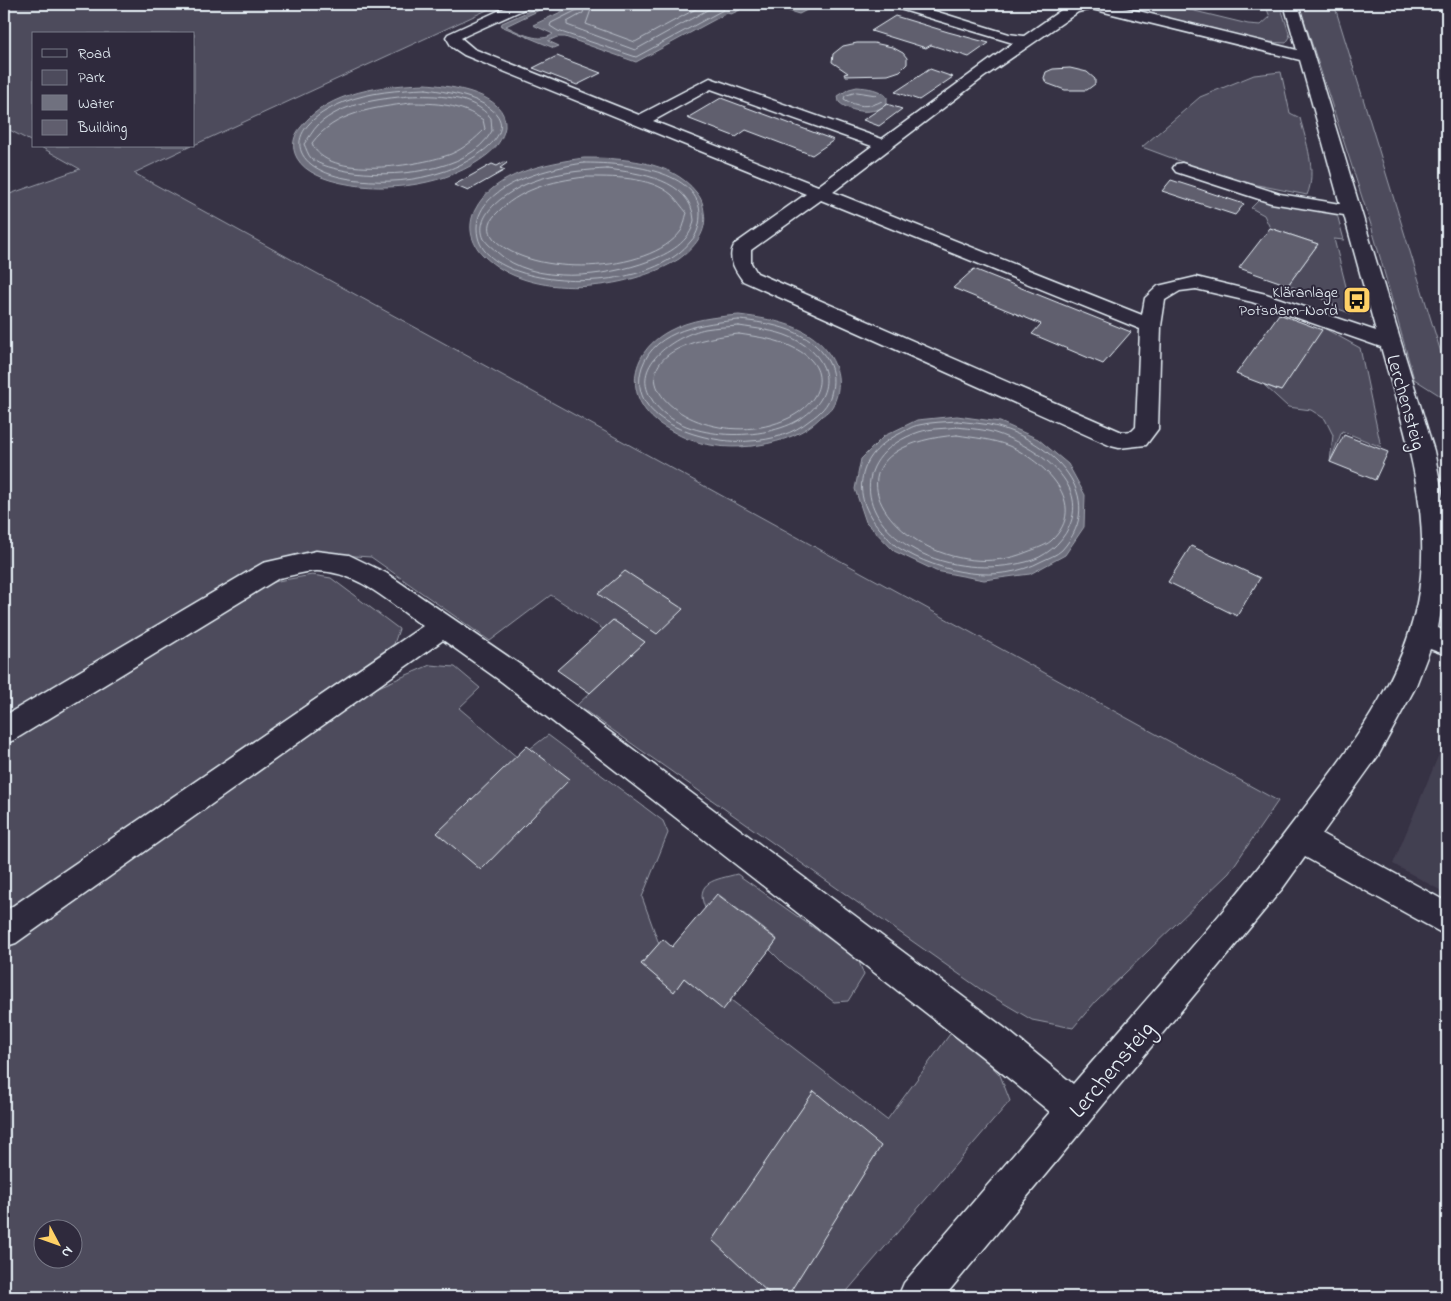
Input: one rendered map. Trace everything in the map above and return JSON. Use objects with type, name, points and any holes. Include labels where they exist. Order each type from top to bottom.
[{"type":"street","points":[[524,4],[453,37],[457,44],[469,52],[1151,326]]},
{"type":"street","points":[[898,4],[1006,38],[1028,41]]},
{"type":"street","name":"Lerchensteig","points":[[918,1297],[1302,839],[1368,747],[1401,688],[1423,633],[1434,576],[1435,518],[1422,452],[1291,4]]},
{"type":"street","points":[[1307,57],[1102,6],[1070,6],[1028,41],[742,248],[740,263],[750,277],[1119,440],[1138,439],[1147,429],[1151,326],[1155,298],[1165,290],[1176,286],[1196,284],[1259,298],[1390,343]]},
{"type":"street","points":[[642,120],[710,83],[884,145]]},
{"type":"street","points":[[1182,168],[1278,199],[1352,211]]},
{"type":"street","points":[[4,731],[272,570],[316,561],[349,565],[377,580],[512,674],[978,1030],[1076,1110]]},
{"type":"street","points":[[4,931],[443,626]]},
{"type":"street","points":[[1423,633],[1447,644]]},
{"type":"street","points":[[1302,839],[1447,920]]},
{"type":"shaded area","points":[[1447,735],[1447,894],[1393,864]]},
{"type":"green space","points":[[4,4],[500,4],[195,145],[195,32],[32,32],[32,142],[4,127]]},
{"type":"green space","points":[[1116,4],[1166,4],[1248,24],[1261,25],[1270,17],[1265,4],[1280,4],[1290,37],[1286,43],[1266,42],[1223,34]]},
{"type":"green space","points":[[1299,4],[1334,4],[1447,372],[1447,400],[1414,379],[1371,225]]},
{"type":"green space","points":[[1281,72],[1290,113],[1300,118],[1307,146],[1311,176],[1307,195],[1228,179],[1142,147],[1200,97],[1254,75]]},
{"type":"green space","points":[[43,148],[187,148],[134,173],[1278,801],[1229,873],[1096,1001],[1073,1028],[1032,1020],[983,991],[577,705],[645,642],[613,620],[603,629],[551,595],[490,641],[371,557],[306,553],[279,559],[250,572],[4,721],[4,196],[80,169]]},
{"type":"green space","points":[[1260,199],[1337,214],[1344,240],[1334,239],[1353,314],[1335,308],[1332,303],[1288,285],[1318,244],[1270,228],[1264,215],[1251,208]]},
{"type":"green space","points":[[1322,327],[1360,348],[1381,447],[1342,431],[1330,462],[1333,435],[1325,419],[1311,410],[1288,407],[1264,385],[1281,391]]},
{"type":"green space","points":[[312,575],[331,578],[399,629],[394,644],[4,913],[4,744],[258,588],[278,581]]},
{"type":"green space","points":[[430,665],[455,667],[480,688],[459,708],[518,758],[548,735],[663,821],[668,833],[642,897],[659,944],[641,964],[674,991],[684,978],[723,1009],[731,1000],[887,1120],[950,1034],[966,1039],[1000,1075],[1010,1101],[842,1297],[4,1297],[4,947],[374,689]]},
{"type":"green space","points":[[737,874],[858,959],[864,975],[848,1001],[834,1002],[784,964],[770,950],[777,939],[718,894],[705,908],[702,892],[705,887],[715,880]]},
{"type":"water","points":[[545,4],[552,4],[506,26],[536,38],[548,37],[553,34],[533,25],[578,4],[722,4],[740,10],[731,14],[727,13],[636,62],[565,37],[557,37],[548,41],[559,46],[554,48],[501,26],[502,23]]},
{"type":"water","points":[[766,4],[819,4],[799,14]]},
{"type":"water","points":[[426,84],[449,87],[476,94],[488,99],[497,106],[503,115],[505,127],[499,143],[487,155],[455,173],[437,180],[398,186],[360,186],[330,180],[305,168],[297,158],[294,146],[296,134],[312,115],[326,105],[358,92],[393,86]]},
{"type":"water","points":[[857,87],[870,88],[881,92],[887,97],[887,104],[876,110],[863,111],[849,108],[839,102],[838,96],[849,89]]},
{"type":"water","points":[[584,158],[629,160],[644,163],[673,173],[686,181],[700,197],[704,209],[704,226],[695,245],[679,259],[658,270],[607,284],[579,287],[552,285],[526,280],[503,270],[483,255],[473,240],[471,222],[475,210],[483,197],[494,187],[522,172],[554,163]]},
{"type":"water","points":[[739,315],[783,323],[809,335],[820,343],[829,354],[838,377],[837,396],[831,409],[808,428],[793,436],[759,445],[741,447],[723,447],[691,440],[675,433],[655,420],[644,408],[638,395],[635,381],[637,367],[644,353],[654,341],[677,327],[703,319]]},
{"type":"water","points":[[957,416],[1000,422],[1038,439],[1068,464],[1085,495],[1084,527],[1065,555],[1030,574],[984,580],[936,571],[894,551],[866,522],[855,489],[861,459],[884,436],[917,420]]},
{"type":"building","points":[[895,16],[989,43],[969,57],[931,45],[926,48],[871,31]]},
{"type":"building","points":[[857,43],[874,43],[892,47],[903,53],[907,58],[907,64],[900,71],[888,75],[845,76],[844,74],[848,73],[832,62],[833,54],[843,46]]},
{"type":"building","points":[[557,56],[601,73],[577,85],[533,68]]},
{"type":"building","points":[[1070,68],[1087,72],[1095,79],[1095,84],[1087,90],[1065,90],[1046,83],[1044,78],[1046,72],[1053,69]]},
{"type":"building","points":[[930,69],[953,77],[919,100],[895,92]]},
{"type":"building","points":[[721,98],[834,140],[812,155],[746,130],[736,137],[687,118]]},
{"type":"building","points":[[887,104],[902,109],[879,126],[863,120]]},
{"type":"building","points":[[504,162],[507,163],[500,168],[505,170],[468,191],[454,185],[492,164],[497,166]]},
{"type":"building","points":[[1171,180],[1244,204],[1235,215],[1162,191]]},
{"type":"building","points":[[1270,228],[1318,244],[1288,285],[1239,268]]},
{"type":"building","points":[[974,269],[1131,332],[1103,364],[1032,334],[1041,324],[953,288]]},
{"type":"building","points":[[1279,314],[1322,330],[1281,391],[1236,374]]},
{"type":"building","points":[[1344,435],[1388,452],[1375,480],[1330,462]]},
{"type":"building","points":[[1191,546],[1260,578],[1237,616],[1168,582]]},
{"type":"building","points":[[625,571],[683,609],[657,634],[598,594]]},
{"type":"building","points":[[613,620],[645,642],[590,693],[557,670]]},
{"type":"building","points":[[527,746],[570,779],[481,870],[437,833]]},
{"type":"building","points":[[717,894],[777,940],[723,1010],[684,978],[674,992],[641,964],[663,939],[672,947]]},
{"type":"building","points":[[814,1091],[881,1146],[787,1297],[773,1297],[712,1240]]},
{"type":"place","name":"Kläranlage Potsdam-Nord","points":[[1357,300]]}]
